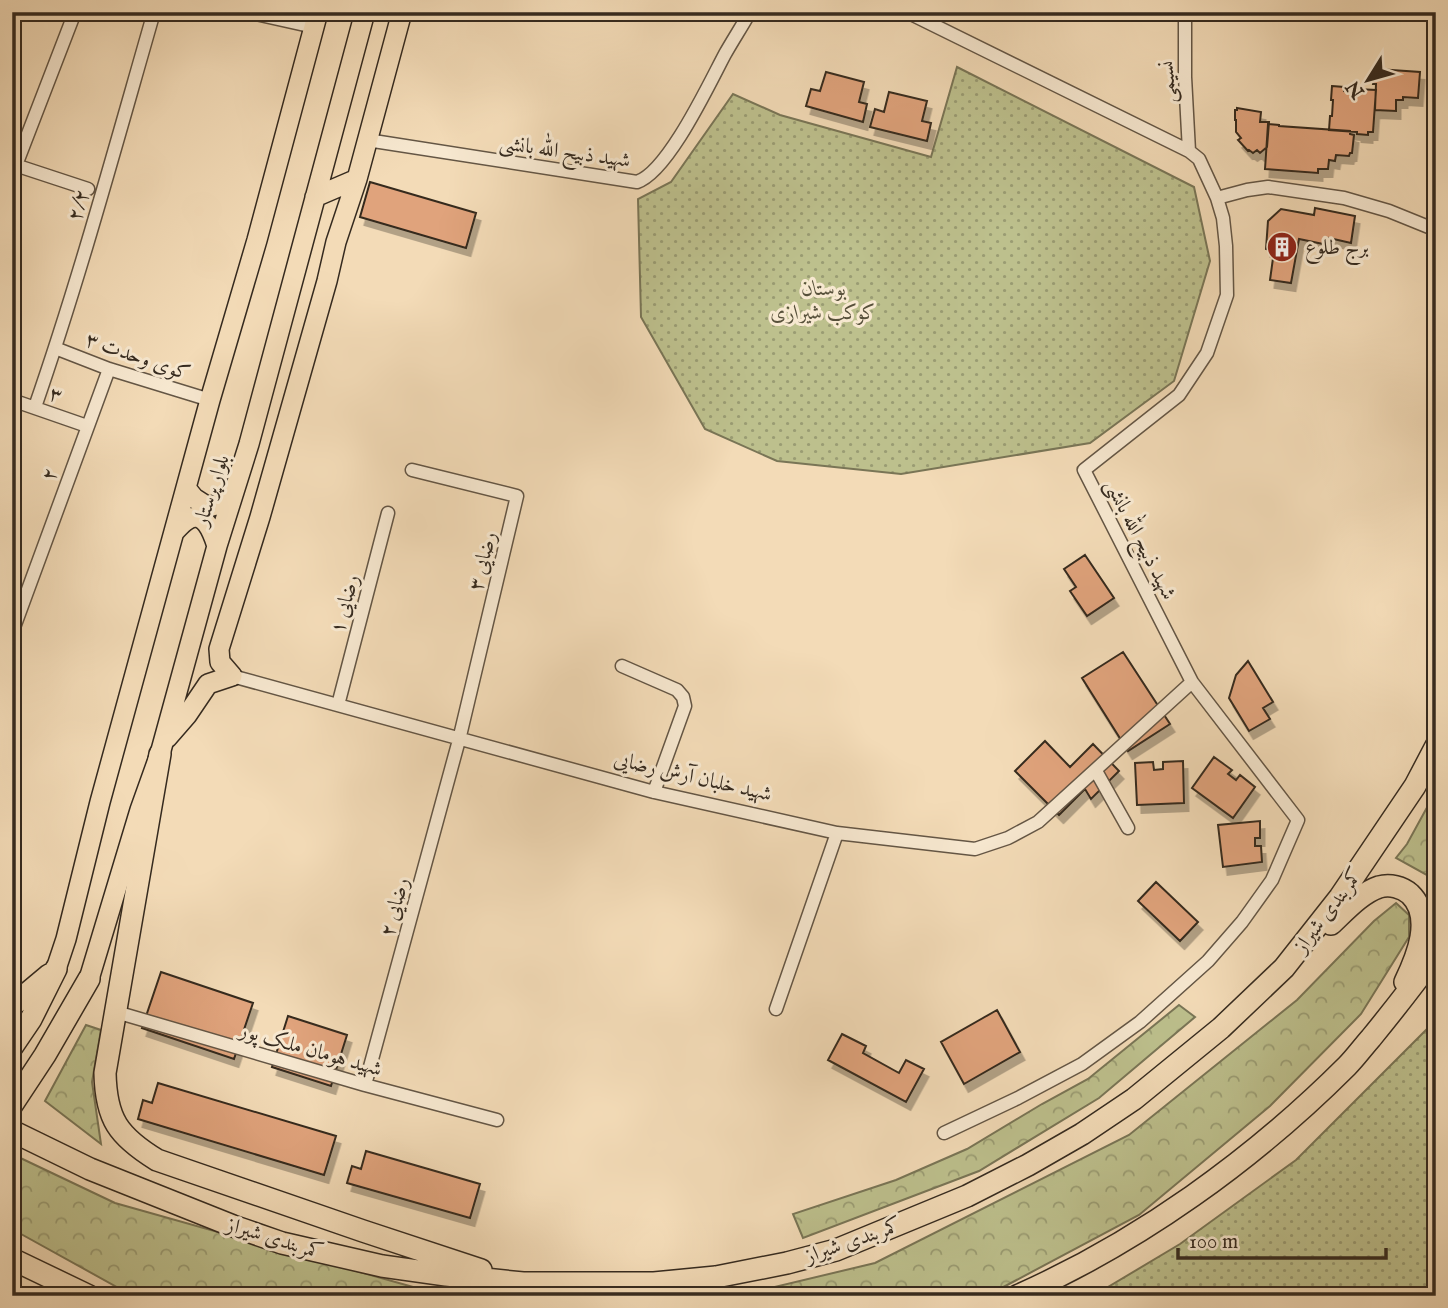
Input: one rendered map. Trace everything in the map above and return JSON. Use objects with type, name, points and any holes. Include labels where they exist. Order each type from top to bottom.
[{"type":"highway","name":"کمربندی شیراز","points":[[12,1131],[90,1170],[233,1226],[282,1243],[382,1266],[523,1283],[654,1283],[716,1277],[836,1250],[967,1196],[1021,1169],[1134,1099],[1221,1028],[1284,968],[1348,886],[1415,786],[1436,746]]},
{"type":"highway","points":[[162,748],[105,1073],[109,1111],[117,1126],[142,1150],[158,1160],[523,1283]]},
{"type":"highway","points":[[1284,968],[1370,891],[1382,886],[1396,886],[1405,890],[1420,907],[1422,930],[1413,965],[1382,1024]]},
{"type":"highway","points":[[1017,1296],[1061,1276],[1179,1206],[1275,1132],[1348,1065],[1436,954]]},
{"type":"highway","points":[[12,1006],[56,969]]},
{"type":"highway","points":[[12,1047],[31,1019],[56,969]]},
{"type":"highway","points":[[12,1104],[45,1055],[89,979]]},
{"type":"highway","points":[[12,1259],[89,1296]]},
{"type":"main road","name":"بلوار پرستار","points":[[89,979],[140,810],[162,748],[217,547],[249,444],[365,12]]},
{"type":"main road","points":[[162,748],[208,684],[232,676],[220,662],[219,649],[267,492],[336,242],[357,179],[402,12]]},
{"type":"main road","name":"بلوار پرستار","points":[[56,969],[316,20]]},
{"type":"main road","points":[[336,242],[313,203],[357,179]]},
{"type":"main road","points":[[186,488],[194,498],[208,507],[232,498]]},
{"type":"main road","points":[[174,532],[193,518],[200,519],[212,531],[217,547]]},
{"type":"street","points":[[75,12],[14,164],[88,189]]},
{"type":"street","name":"۲/۲","points":[[35,407],[55,348],[154,12]]},
{"type":"street","points":[[247,12],[316,20]]},
{"type":"street","name":"شهید ذبیح الله بانشی","points":[[368,140],[637,182],[645,179],[676,143],[750,12]]},
{"type":"street","name":"شهید ذبیح الله بانشی","points":[[907,12],[1189,151],[1199,159],[1217,198],[1223,218],[1226,246],[1227,295],[1207,353],[1179,395],[1084,470],[1192,682],[1298,820],[1272,880],[1242,922],[1208,961],[1140,1022],[1082,1064],[944,1133]]},
{"type":"street","name":"نسیمی","points":[[1185,12],[1189,151]]},
{"type":"street","points":[[1217,198],[1268,187],[1344,198],[1389,211],[1436,230]]},
{"type":"street","name":"کوی وحدت ۳","points":[[55,348],[109,369],[210,400]]},
{"type":"street","name":"۲","points":[[12,633],[109,369]]},
{"type":"street","name":"۳","points":[[12,400],[87,426]]},
{"type":"street","points":[[1436,445],[1436,452]]},
{"type":"street","name":"رضایی ۳","points":[[412,470],[517,496],[459,740]]},
{"type":"street","name":"رضایی ۱","points":[[338,705],[388,513]]},
{"type":"street","points":[[622,666],[677,690],[683,697],[685,706],[654,792]]},
{"type":"street","name":"شهید خلبان آرش رضایی","points":[[232,676],[654,792],[837,834],[975,849],[1008,838],[1038,822],[1192,682]]},
{"type":"street","name":"رضایی ۲","points":[[365,1085],[459,740]]},
{"type":"street","points":[[1096,771],[1128,828]]},
{"type":"street","points":[[776,1009],[837,834]]},
{"type":"street","name":"شهید هومان ملک پور","points":[[116,1013],[497,1120]]},
{"type":"green space","name":"بوستان کوکب شیرازی","points":[[957,67],[1194,187],[1210,261],[1174,381],[1090,443],[901,474],[777,461],[705,429],[641,317],[638,199],[671,182],[733,94],[780,115],[931,157]]},
{"type":"green space","points":[[1436,791],[1436,885],[1427,875],[1396,858],[1407,844]]},
{"type":"green space","points":[[1396,903],[1409,915],[1409,937],[1361,1014],[1270,1106],[1139,1215],[984,1296],[737,1296],[875,1263],[1129,1135],[1297,1000],[1374,921]]},
{"type":"green space","points":[[1179,1005],[1195,1017],[1099,1098],[979,1171],[803,1238],[793,1214],[896,1180],[967,1149],[1088,1079]]},
{"type":"green space","points":[[1436,1020],[1436,1296],[1093,1296],[1180,1244],[1296,1160]]},
{"type":"green space","points":[[86,1025],[101,1030],[92,1082],[101,1144],[45,1101]]},
{"type":"green space","points":[[12,1154],[115,1203],[445,1296],[133,1296],[12,1229]]},
{"type":"building","points":[[1377,69],[1420,72],[1418,98],[1403,97],[1403,100],[1396,100],[1396,111],[1375,110],[1376,84],[1373,84]]},
{"type":"building","points":[[826,72],[864,82],[859,102],[867,104],[863,122],[806,106],[811,89],[820,91]]},
{"type":"building","points":[[1332,86],[1344,87],[1344,91],[1376,90],[1373,132],[1368,132],[1368,135],[1329,130]]},
{"type":"building","points":[[889,92],[927,101],[922,121],[931,123],[927,141],[870,127],[875,109],[884,112]]},
{"type":"building","points":[[1237,108],[1261,112],[1260,122],[1269,122],[1267,147],[1260,153],[1257,150],[1253,153],[1248,151],[1238,140],[1241,138],[1236,132]]},
{"type":"building","points":[[1268,124],[1350,131],[1350,134],[1354,135],[1352,153],[1349,156],[1336,155],[1335,161],[1329,160],[1328,169],[1318,169],[1318,173],[1265,169]]},
{"type":"building","points":[[370,182],[476,213],[466,248],[360,217]]},
{"type":"building","name":"برج طلوع","points":[[1315,208],[1355,216],[1351,243],[1329,238],[1328,245],[1299,239],[1291,283],[1270,280],[1274,251],[1266,249],[1268,221],[1281,209],[1314,215]]},
{"type":"building","points":[[1085,555],[1114,598],[1087,616],[1070,591],[1076,587],[1064,569]]},
{"type":"building","points":[[1123,652],[1170,724],[1128,751],[1082,678]]},
{"type":"building","points":[[1248,661],[1273,702],[1263,708],[1270,719],[1249,731],[1229,698],[1236,675]]},
{"type":"building","points":[[1045,741],[1070,767],[1093,744],[1119,771],[1091,799],[1085,789],[1059,815],[1015,771]]},
{"type":"building","points":[[1214,757],[1232,770],[1228,774],[1236,780],[1240,775],[1255,787],[1233,818],[1192,788]]},
{"type":"building","points":[[1183,761],[1184,803],[1137,805],[1135,763],[1153,762],[1154,770],[1163,769],[1163,762]]},
{"type":"building","points":[[1260,821],[1260,838],[1255,838],[1255,846],[1261,846],[1262,862],[1223,867],[1218,825]]},
{"type":"building","points":[[1156,882],[1198,922],[1180,941],[1138,901]]},
{"type":"building","points":[[161,972],[253,1003],[234,1059],[142,1028]]},
{"type":"building","points":[[997,1010],[1020,1052],[964,1084],[941,1042]]},
{"type":"building","points":[[288,1016],[347,1035],[331,1086],[272,1067]]},
{"type":"building","points":[[842,1034],[866,1046],[863,1053],[899,1073],[906,1060],[924,1069],[906,1102],[828,1060]]},
{"type":"building","points":[[158,1083],[336,1136],[324,1175],[138,1119],[143,1100],[152,1103]]},
{"type":"building","points":[[366,1151],[480,1184],[470,1218],[347,1183],[352,1166],[361,1169]]},
{"type":"place","name":"برج طلوع","points":[[1282,247]]}]
